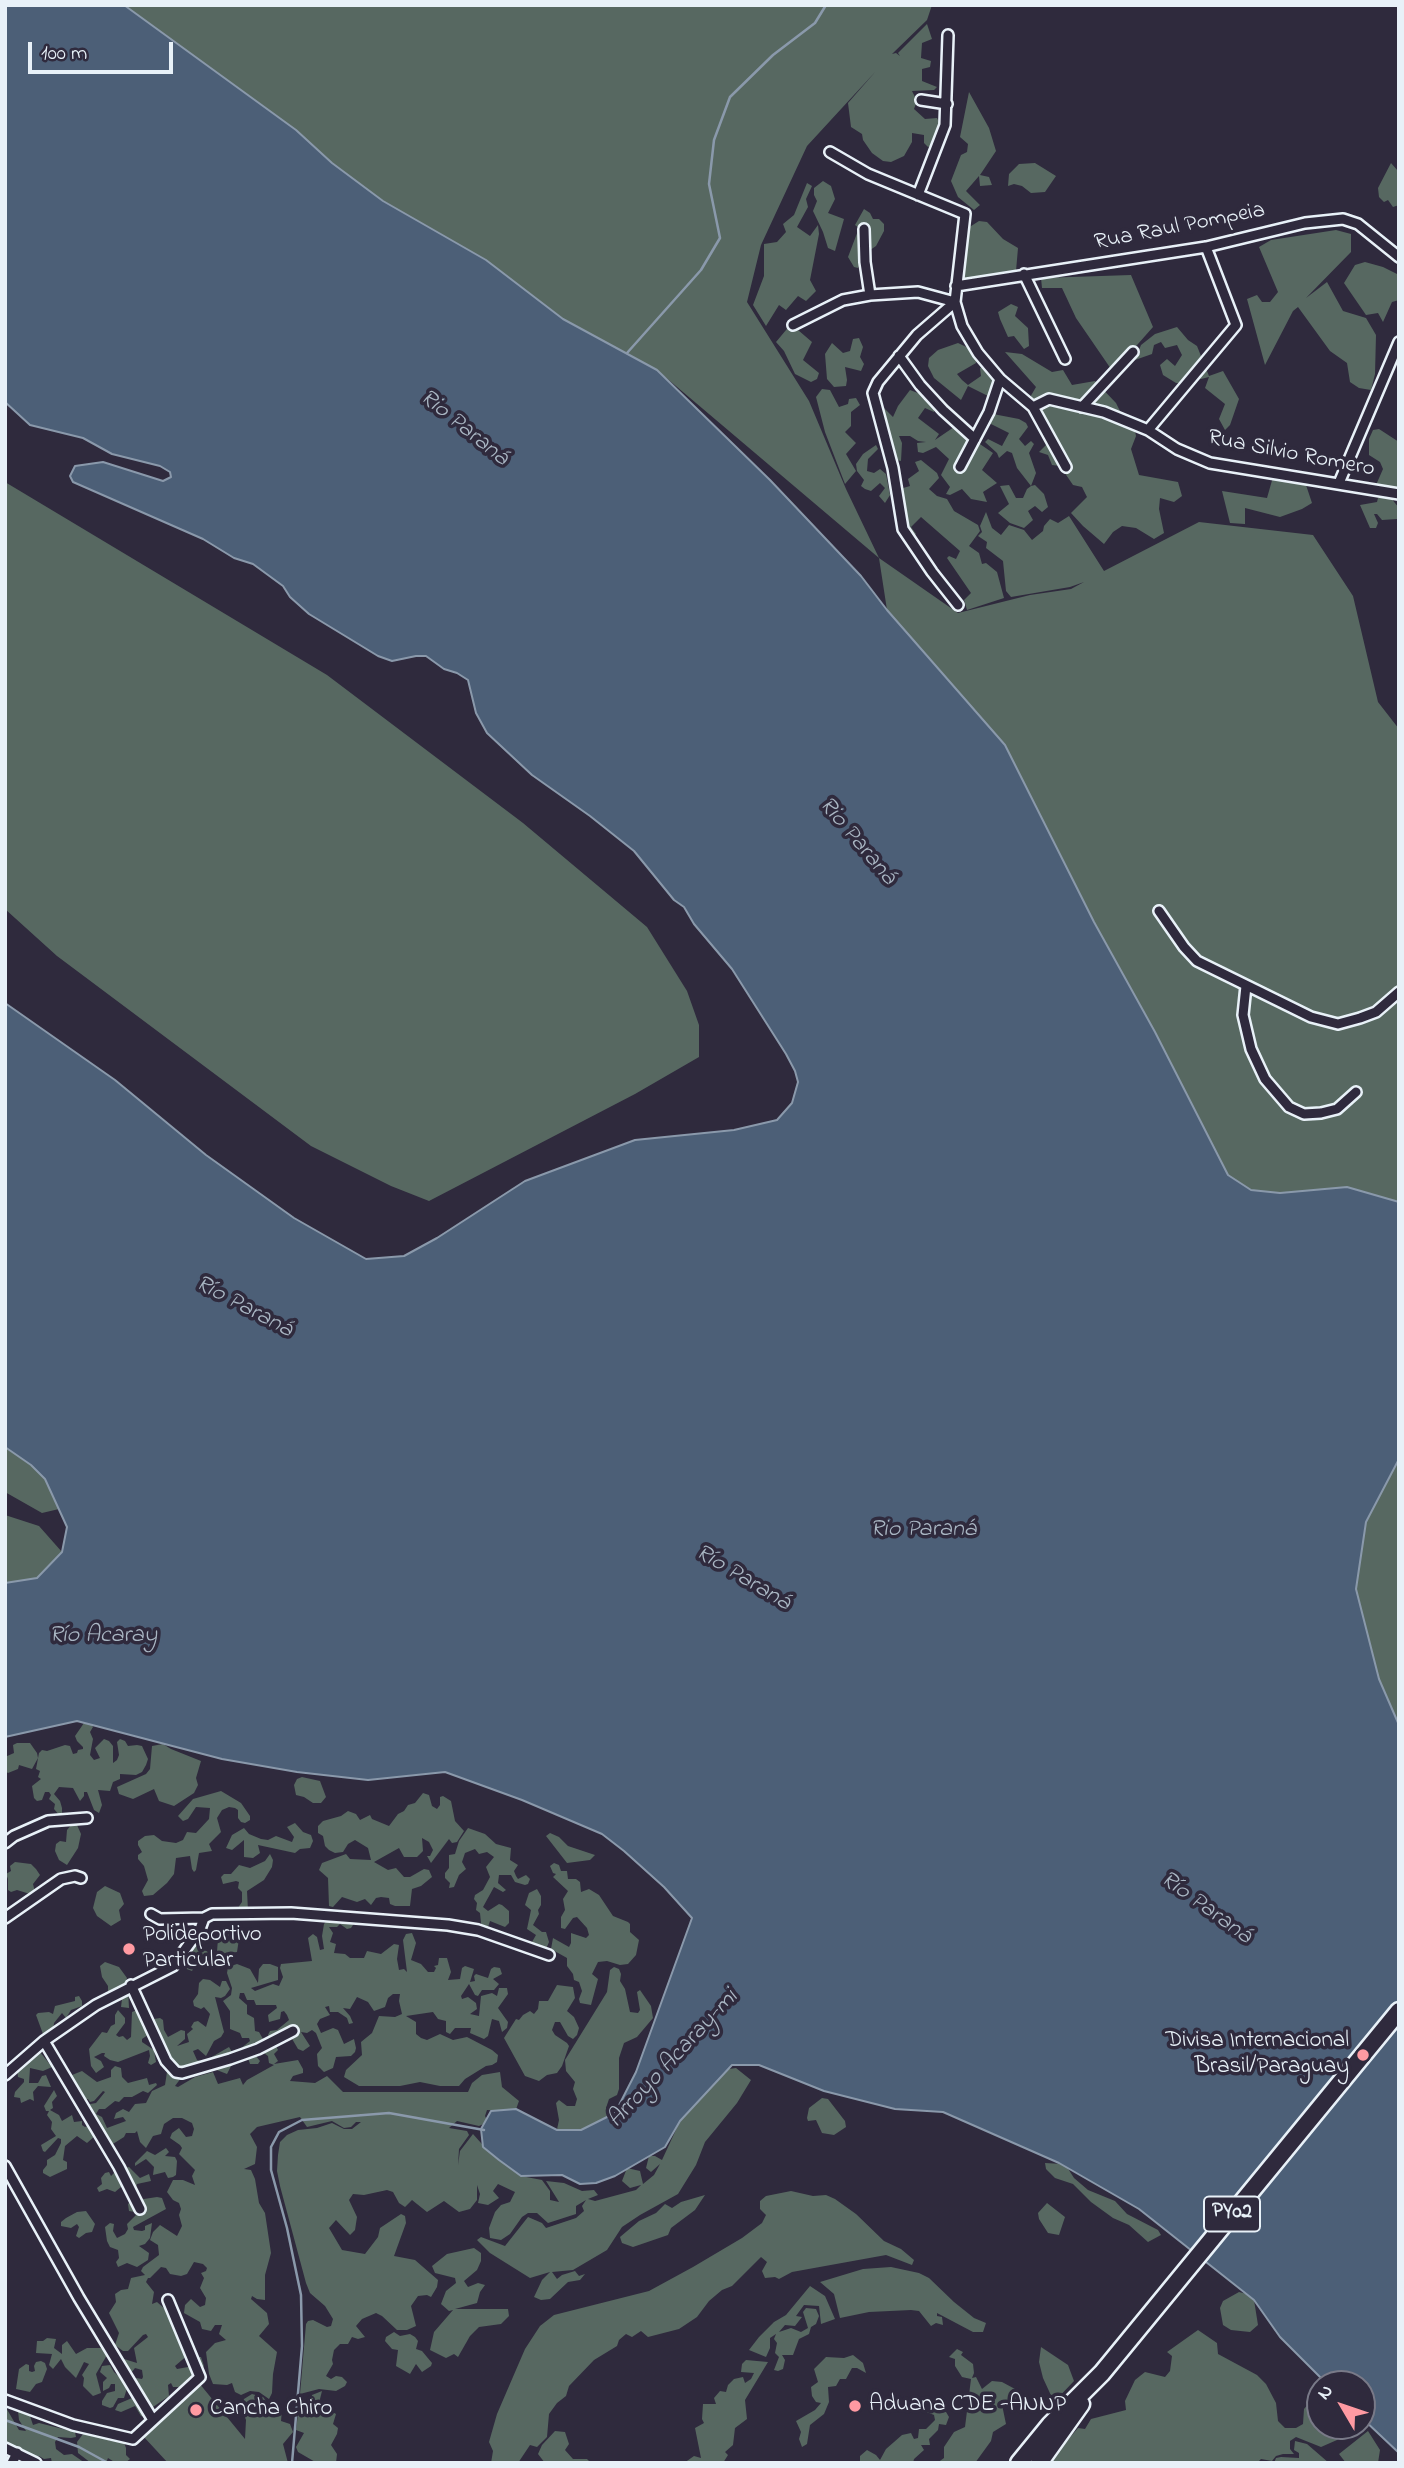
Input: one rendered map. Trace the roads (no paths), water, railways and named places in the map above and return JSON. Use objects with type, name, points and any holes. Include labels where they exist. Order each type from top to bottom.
[{"type":"highway","name":"PY02","points":[[1019,2463],[1055,2430],[1399,2011]]},
{"type":"highway","name":"PY02","points":[[1039,2463],[1055,2430]]},
{"type":"street","points":[[918,195],[945,125],[948,35]]},
{"type":"street","points":[[921,100],[947,104]]},
{"type":"street","points":[[830,152],[862,171],[966,216],[955,302],[969,341],[1000,379],[1033,407],[1054,440],[1066,467]]},
{"type":"street","name":"Rua Raul Pompeia","points":[[956,286],[1206,247],[1305,223],[1343,219],[1358,224],[1399,257]]},
{"type":"street","points":[[864,229],[870,295]]},
{"type":"street","points":[[1148,430],[1236,325],[1206,247]]},
{"type":"street","points":[[1024,274],[1065,359]]},
{"type":"street","points":[[793,325],[843,300],[870,295],[918,292],[955,302]]},
{"type":"street","points":[[955,302],[917,335],[878,382],[873,393],[893,468],[903,529],[958,605]]},
{"type":"street","points":[[1339,483],[1399,342]]},
{"type":"street","points":[[1082,407],[1133,352]]},
{"type":"street","points":[[899,356],[920,385],[975,439]]},
{"type":"street","points":[[960,467],[989,412],[1000,379]]},
{"type":"street","name":"Rua Silvio Romero","points":[[1033,407],[1049,399],[1104,412],[1148,430],[1177,449],[1210,463],[1399,495]]},
{"type":"street","points":[[1159,911],[1197,961],[1311,1017],[1338,1024],[1376,1012],[1399,992]]},
{"type":"street","points":[[1246,986],[1243,1015],[1251,1049],[1265,1079],[1289,1107],[1304,1114],[1321,1113],[1337,1109],[1356,1092]]},
{"type":"street","points":[[5,1843],[14,1836],[48,1821],[87,1818]]},
{"type":"street","points":[[5,1918],[61,1879],[75,1876],[81,1878]]},
{"type":"street","points":[[151,1914],[160,1919],[204,1918],[212,1914],[291,1913],[448,1925],[478,1930],[549,1955]]},
{"type":"street","points":[[6,2073],[44,2041],[96,2005],[173,1966],[200,1929],[204,1918]]},
{"type":"street","points":[[131,1985],[166,2061],[176,2072],[182,2073],[230,2059],[258,2049],[293,2031]]},
{"type":"street","points":[[44,2041],[141,2209]]},
{"type":"street","points":[[5,2166],[79,2298],[153,2420]]},
{"type":"street","points":[[5,2400],[73,2425],[133,2439],[200,2377],[168,2300]]},
{"type":"street","points":[[5,2448],[36,2463]]},
{"type":"street","points":[[12,2463],[17,2453]]},
{"type":"water","name":"Rio Paraná","points":[[5,5],[124,5],[296,130],[332,163],[383,201],[486,260],[563,319],[657,370],[770,480],[861,576],[887,610],[1005,745],[1094,922],[1155,1032],[1228,1175],[1251,1190],[1280,1193],[1347,1187],[1399,1202],[1399,1459],[1366,1522],[1356,1589],[1379,1679],[1399,1725],[1399,2453],[1376,2431],[1376,2370],[1313,2370],[1280,2337],[1254,2300],[1139,2209],[1059,2163],[943,2112],[895,2109],[824,2091],[759,2065],[732,2065],[680,2121],[665,2147],[615,2176],[596,2183],[580,2184],[562,2175],[521,2176],[499,2160],[483,2147],[481,2129],[491,2111],[516,2109],[557,2130],[581,2130],[615,2113],[636,2072],[692,1918],[664,1887],[602,1834],[522,1800],[445,1772],[368,1780],[297,1772],[222,1759],[77,1721],[5,1737],[5,1583],[37,1578],[62,1552],[67,1527],[45,1479],[31,1465],[5,1447],[5,1003],[115,1080],[206,1155],[294,1218],[366,1259],[404,1256],[525,1181],[635,1140],[734,1130],[777,1120],[792,1103],[798,1082],[786,1054],[732,969],[694,924],[684,907],[674,900],[634,851],[532,775],[487,733],[476,713],[468,680],[444,669],[426,656],[392,661],[378,656],[309,614],[290,597],[283,586],[253,564],[234,558],[203,539],[73,482],[70,476],[75,466],[103,462],[163,481],[171,477],[170,472],[160,466],[112,454],[83,438],[30,425],[5,402]]},
{"type":"waterway","points":[[627,353],[701,270],[720,238],[709,184],[714,140],[730,97],[773,55],[815,23],[826,5]]},
{"type":"waterway","name":"Arroyo Acaray-mi","points":[[292,2463],[302,2346],[301,2295],[271,2170],[271,2147],[279,2132],[302,2120],[389,2113],[484,2130]]},
{"type":"waterway","name":"Arroyo Acaray-mi","points":[[5,2420],[79,2447],[108,2463]]},
{"type":"place","name":"Polideportivo Particular","points":[[129,1949]]},
{"type":"place","name":"Divisa Internacional Brasil/Paraguay","points":[[1363,2055]]},
{"type":"place","name":"Aduana CDE -ANNP","points":[[855,2406]]},
{"type":"place","name":"Cancha Chiro","points":[[196,2410]]},
{"type":"water label","name":"Río Paraná","points":[[243,1308]]},
{"type":"water label","name":"Río Paraná","points":[[742,1579]]},
{"type":"water label","name":"Río Acaray","points":[[103,1637]]},
{"type":"water label","name":"Río Paraná","points":[[1205,1909]]}]
